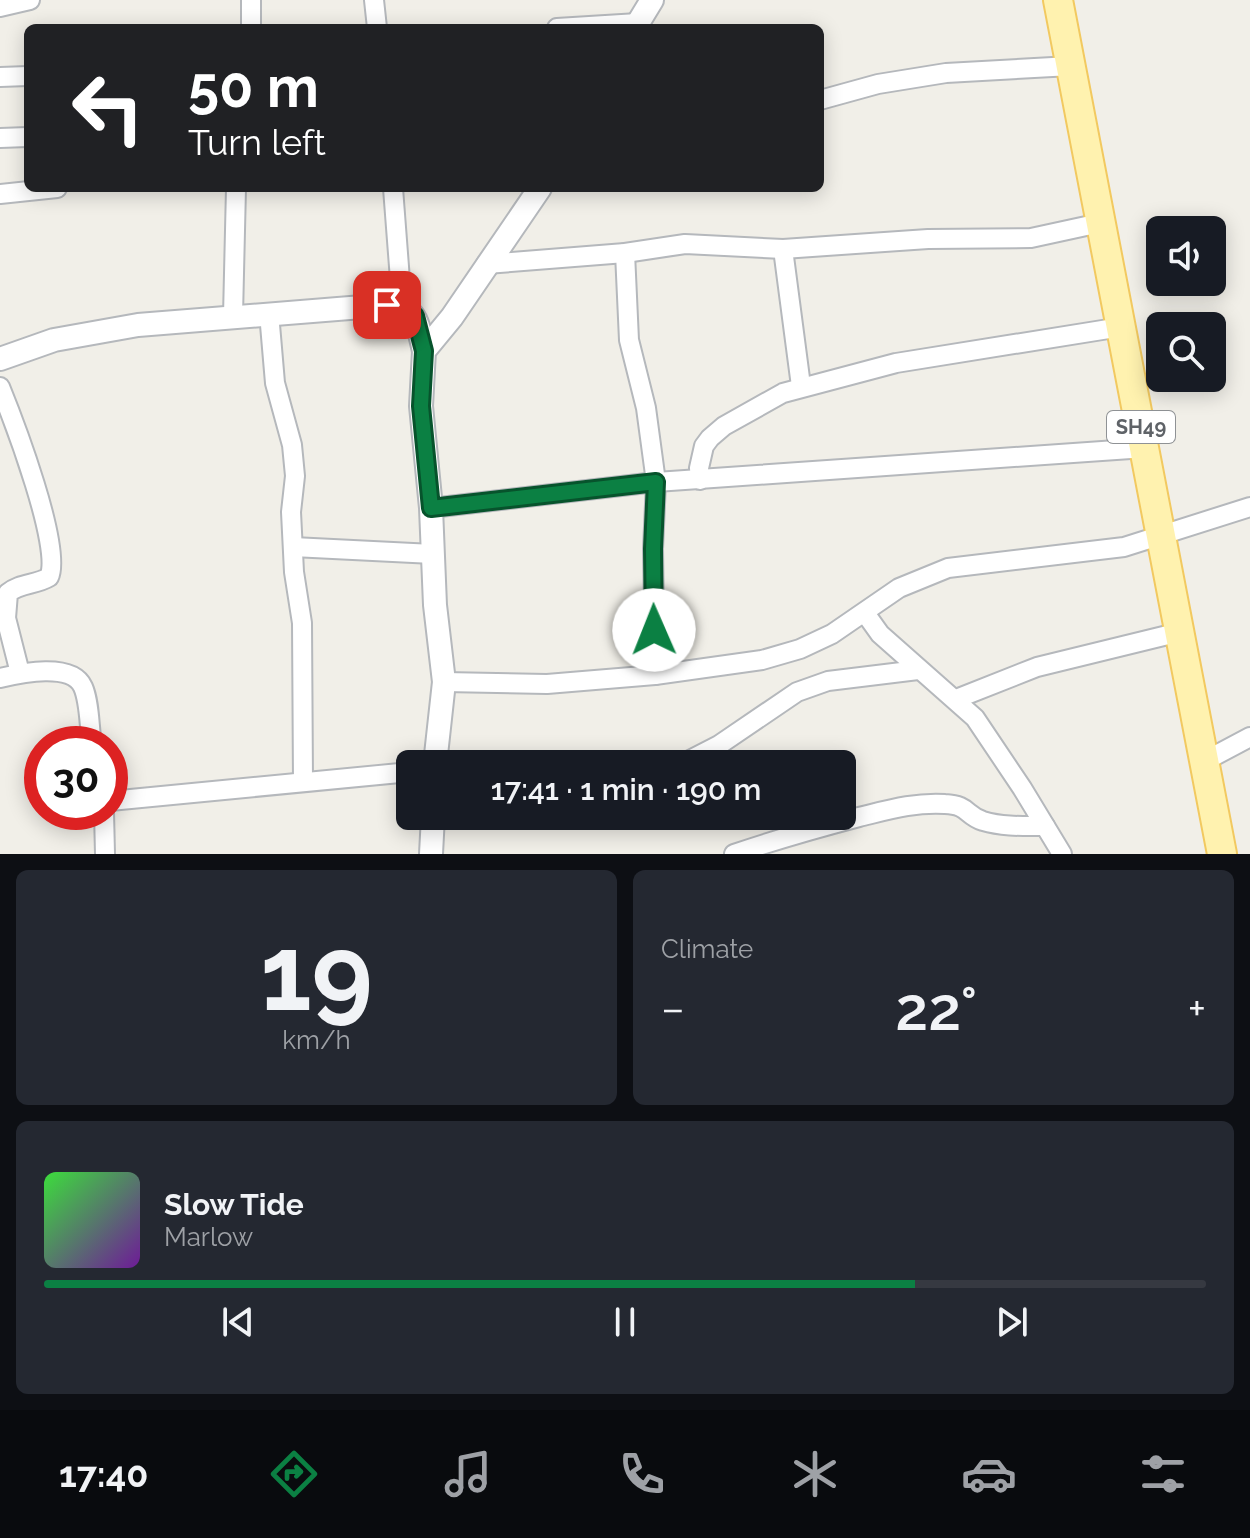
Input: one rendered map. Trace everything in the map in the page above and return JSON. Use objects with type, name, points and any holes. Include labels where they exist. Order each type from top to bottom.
[{"type":"main road","name":"SH49","points":[[1058,0],[1222,854]]},
{"type":"street","points":[[0,7],[30,0]]},
{"type":"street","points":[[251,0],[251,24]]},
{"type":"street","points":[[374,0],[377,24]]},
{"type":"street","points":[[637,24],[652,0]]},
{"type":"street","points":[[824,99],[878,84],[946,73],[1071,66]]},
{"type":"street","points":[[0,77],[24,76]]},
{"type":"street","points":[[0,138],[24,137]]},
{"type":"street","points":[[0,194],[24,191]]},
{"type":"street","points":[[233,316],[236,192]]},
{"type":"street","points":[[393,192],[402,306]]},
{"type":"street","points":[[424,351],[452,317],[537,192]]},
{"type":"street","points":[[486,264],[625,253],[685,244],[783,249],[928,239],[1031,238],[1100,223]]},
{"type":"street","points":[[783,249],[801,386]]},
{"type":"street","points":[[625,253],[629,340],[646,408],[656,482],[653,549],[655,675]]},
{"type":"street","points":[[0,359],[54,340],[138,325],[387,305],[402,306],[415,316],[424,351],[421,406],[431,508],[435,605],[444,682],[437,750]]},
{"type":"street","points":[[269,313],[275,383],[292,445],[295,476],[291,512],[302,623],[303,782]]},
{"type":"street","points":[[700,480],[704,446],[710,438],[736,419],[801,386],[884,365],[1121,327]]},
{"type":"street","points":[[0,387],[44,518],[52,562],[49,577],[8,593],[6,618],[20,673]]},
{"type":"street","points":[[431,508],[656,482],[1145,448]]},
{"type":"street","points":[[444,682],[547,684],[655,675],[762,660],[800,649],[832,634],[899,588],[948,568],[1124,547],[1250,507]]},
{"type":"street","points":[[293,547],[433,554]]},
{"type":"street","points":[[865,613],[880,634],[975,718],[1062,854]]},
{"type":"street","points":[[956,699],[1037,667],[1180,632]]},
{"type":"street","points":[[709,750],[797,692],[828,681],[918,670]]},
{"type":"street","points":[[0,678],[20,673],[64,672],[74,675],[83,687],[89,726]]},
{"type":"street","points":[[1203,762],[1250,737]]},
{"type":"street","points":[[128,799],[396,773]]},
{"type":"street","points":[[734,854],[785,836],[909,805],[947,804],[964,807],[982,821],[1004,826],[1045,826]]},
{"type":"street","points":[[104,830],[105,854]]},
{"type":"street","points":[[431,854],[432,830]]},
{"type":"route","points":[[387,305],[402,306],[415,316],[424,351],[421,406],[431,508],[656,482],[654,630]]}]
